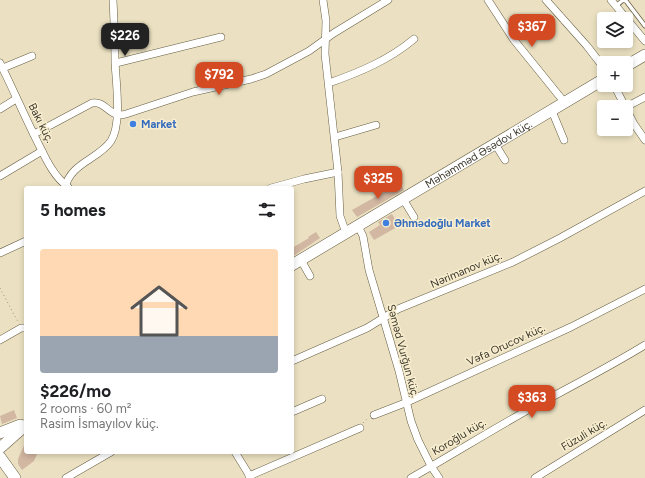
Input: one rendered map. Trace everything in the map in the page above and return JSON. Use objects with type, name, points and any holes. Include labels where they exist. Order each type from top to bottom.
[{"type":"main road","points":[[633,62],[645,55]]},
{"type":"main road","name":"Məhəmməd Əsədov küç.","points":[[296,263],[597,83]]},
{"type":"main road","points":[[0,433],[24,427]]},
{"type":"main road","points":[[0,448],[24,428]]},
{"type":"main road","points":[[0,457],[15,478]]},
{"type":"street","points":[[67,186],[70,175],[79,166],[101,151],[114,136],[117,115],[113,0]]},
{"type":"street","points":[[323,0],[326,21],[325,54],[335,137],[340,216],[342,226],[346,233]]},
{"type":"street","points":[[34,134],[92,103],[100,103],[117,115],[126,114],[193,92],[266,74],[309,51],[326,38],[388,0]]},
{"type":"street","points":[[488,0],[514,40],[565,103]]},
{"type":"street","points":[[546,0],[597,59]]},
{"type":"street","points":[[611,0],[645,41]]},
{"type":"street","points":[[116,63],[221,37]]},
{"type":"street","points":[[329,83],[379,63],[399,51],[414,39]]},
{"type":"street","points":[[1,65],[32,56]]},
{"type":"street","name":"Bakı küç.","points":[[1,65],[16,100],[42,151],[55,174],[66,186]]},
{"type":"street","points":[[633,103],[645,97]]},
{"type":"street","points":[[0,109],[16,100]]},
{"type":"street","points":[[552,111],[564,140]]},
{"type":"street","points":[[633,122],[645,140]]},
{"type":"street","points":[[335,137],[376,125]]},
{"type":"street","points":[[495,144],[505,160]]},
{"type":"street","points":[[0,176],[42,151]]},
{"type":"street","points":[[278,186],[304,178],[338,172]]},
{"type":"street","name":"Nərimanov küç.","points":[[294,360],[366,328],[398,309],[513,262],[645,191]]},
{"type":"street","points":[[403,199],[414,217]]},
{"type":"street","name":"Səməd Vurğun küç.","points":[[358,226],[363,236],[370,270],[415,432],[431,466],[439,478]]},
{"type":"street","points":[[0,253],[24,242]]},
{"type":"street","points":[[296,263],[310,276]]},
{"type":"street","name":"Vəfa Orucov küç.","points":[[374,415],[406,403],[571,327],[645,289]]},
{"type":"street","points":[[0,340],[24,328]]},
{"type":"street","name":"Koroğlu küç.","points":[[410,478],[484,435],[584,381],[645,345]]},
{"type":"street","points":[[294,411],[322,399]]},
{"type":"street","name":"Füzuli küç.","points":[[535,478],[645,410]]},
{"type":"street","points":[[236,454],[250,477],[360,428]]},
{"type":"street","points":[[66,478],[108,454]]},
{"type":"lane","points":[[616,6],[623,0],[629,4],[645,25]]},
{"type":"path","points":[[0,288],[24,328]]},
{"type":"path","points":[[360,428],[367,418],[374,415]]},
{"type":"building","points":[[400,183],[404,190],[357,217],[352,210]]},
{"type":"building","points":[[392,214],[399,226],[374,240],[369,232],[380,225],[378,222]]},
{"type":"building","points":[[316,232],[320,238],[294,256],[294,247],[309,238],[308,237]]},
{"type":"building","points":[[14,410],[17,418],[2,424],[0,416]]},
{"type":"building","points":[[24,446],[24,454],[37,454],[34,461],[22,470],[18,464],[18,459]]},
{"type":"place","name":"Market","points":[[133,124]]},
{"type":"place","name":"Əhmədoğlu Market","points":[[386,223]]}]
